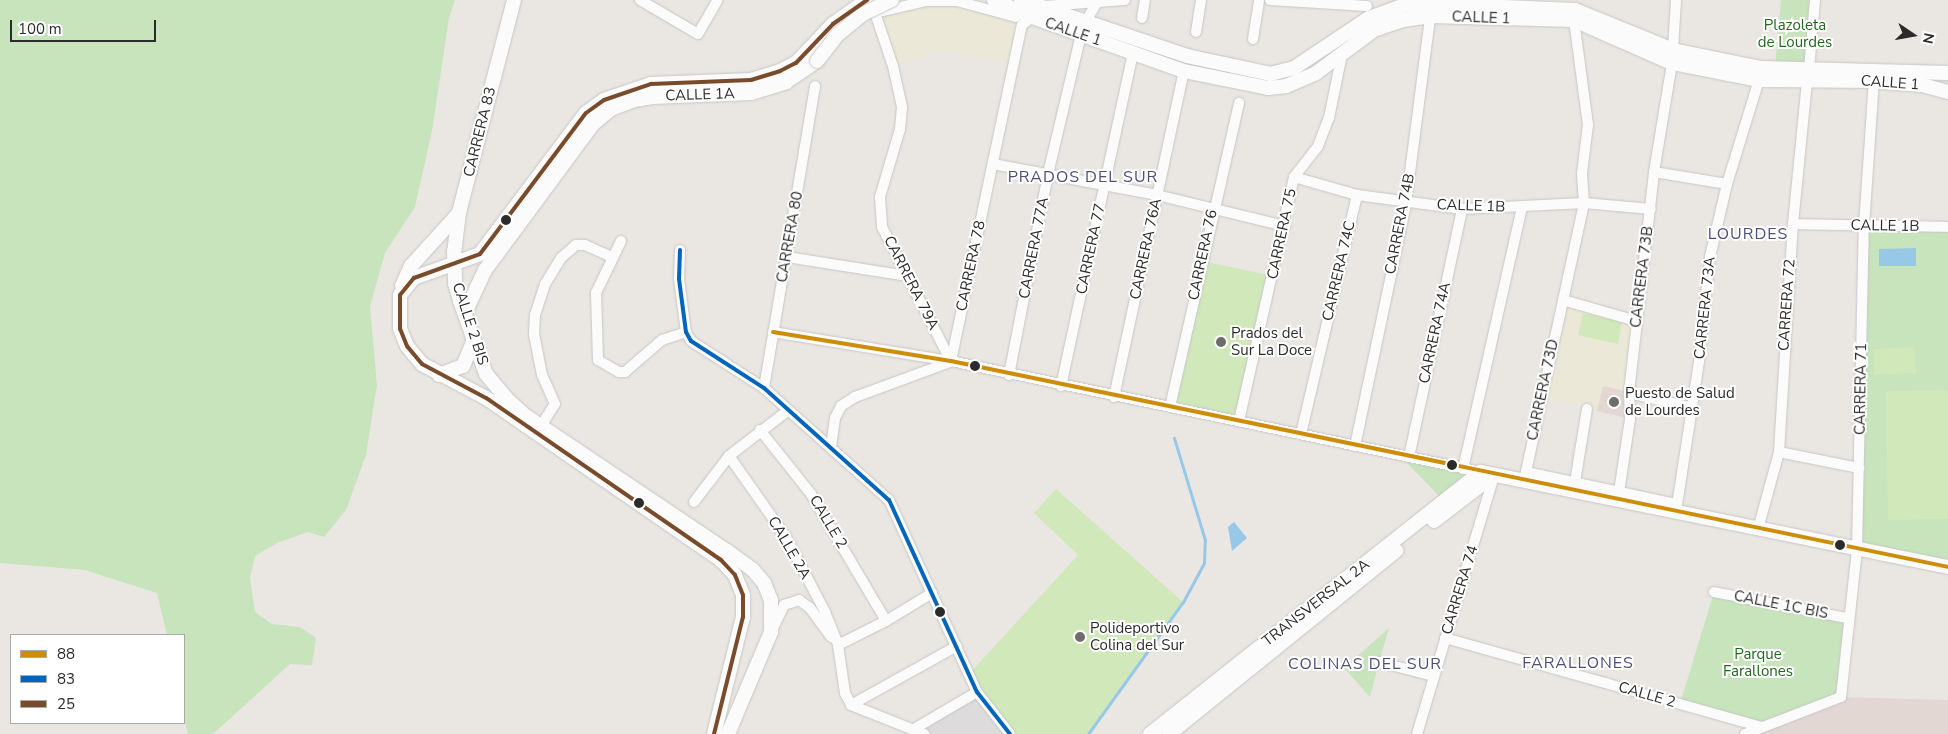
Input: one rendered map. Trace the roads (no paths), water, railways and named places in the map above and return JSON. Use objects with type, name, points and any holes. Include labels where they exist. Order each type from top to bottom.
[{"type":"street","name":"CARRERA 83","points":[[455,265],[459,213],[514,0]]},
{"type":"street","points":[[640,0],[698,34],[718,0]]},
{"type":"street","name":"CALLE 1A","points":[[466,313],[484,270],[593,124],[611,109],[634,100],[653,97],[751,93],[786,82],[814,55],[863,14],[892,0]]},
{"type":"street","points":[[994,0],[1030,16]]},
{"type":"street","name":"CALLE 1","points":[[1021,0],[1030,16],[1188,56],[1270,74],[1294,68],[1367,8]]},
{"type":"street","name":"CALLE 1","points":[[874,13],[926,1],[958,1],[996,9],[1019,18],[1097,2],[1124,0]]},
{"type":"street","points":[[1142,18],[1145,0]]},
{"type":"street","points":[[1196,32],[1202,0]]},
{"type":"street","points":[[1253,39],[1259,0]]},
{"type":"street","name":"CALLE 1","points":[[1270,0],[1367,8],[1402,6],[1575,10],[1673,56],[1759,80],[1808,74],[1948,73]]},
{"type":"street","name":"CARRERA 73B","points":[[1619,492],[1630,419],[1629,393],[1654,172],[1673,56],[1676,0]]},
{"type":"street","name":"CARRERA 72","points":[[1758,528],[1779,452],[1793,224],[1815,0]]},
{"type":"street","name":"CALLE 1A","points":[[400,295],[414,278],[474,258],[487,248],[586,113],[604,100],[651,84],[752,80],[780,71],[814,55],[833,24],[870,1]]},
{"type":"street","name":"CARRERA 79A","points":[[870,1],[893,66],[902,106],[900,129],[880,197],[882,227],[951,362]]},
{"type":"street","name":"CARRERA 77A","points":[[1009,375],[1048,174],[1083,28],[1097,2]]},
{"type":"street","name":"CALLE 1","points":[[1083,28],[1133,53],[1184,71],[1256,87],[1286,86],[1316,73],[1374,30],[1403,20],[1431,7]]},
{"type":"street","name":"CARRERA 74B","points":[[1355,446],[1406,203],[1431,7]]},
{"type":"street","name":"CARRERA 73D","points":[[1525,476],[1584,203],[1582,173],[1588,125],[1575,10]]},
{"type":"street","name":"CARRERA 78","points":[[951,362],[993,164],[1030,16]]},
{"type":"street","name":"CARRERA 77","points":[[1061,386],[1133,53]]},
{"type":"street","name":"CARRERA 75","points":[[1239,421],[1285,226],[1294,177],[1318,146],[1329,118],[1342,54]]},
{"type":"street","name":"CALLE 1","points":[[1673,56],[1808,74],[1922,85],[1948,92]]},
{"type":"street","name":"CARRERA 76A","points":[[1114,397],[1184,71]]},
{"type":"street","name":"CARRERA 73A","points":[[1676,508],[1692,408],[1710,257],[1727,184],[1759,80]]},
{"type":"street","name":"CARRERA 71","points":[[1762,727],[1841,697],[1847,618],[1857,549],[1864,226],[1874,80]]},
{"type":"street","name":"CARRERA 80","points":[[764,388],[815,86]]},
{"type":"street","name":"CARRERA 76","points":[[1170,407],[1213,208],[1239,104]]},
{"type":"street","points":[[993,164],[1157,195],[1285,226]]},
{"type":"street","points":[[1654,172],[1727,184]]},
{"type":"street","name":"CALLE 1B","points":[[1294,177],[1357,195],[1462,209],[1584,203],[1651,209]]},
{"type":"street","name":"CARRERA 74C","points":[[1301,434],[1357,195]]},
{"type":"street","points":[[1463,468],[1522,207]]},
{"type":"street","name":"CARRERA 74A","points":[[1409,457],[1462,209]]},
{"type":"street","points":[[400,295],[411,266],[459,213]]},
{"type":"street","name":"CALLE 1B","points":[[1793,224],[1948,227]]},
{"type":"street","points":[[621,242],[596,293],[596,353],[604,365],[619,372],[625,372],[662,340],[686,332]]},
{"type":"street","points":[[542,426],[555,404],[542,374],[534,334],[535,315],[545,284],[561,258],[576,246],[585,245],[612,257]]},
{"type":"street","points":[[680,250],[680,279],[686,332],[691,341],[764,388],[786,412],[831,448],[843,462],[872,483],[889,500],[977,692],[1010,734]]},
{"type":"street","points":[[787,257],[907,276]]},
{"type":"street","name":"CALLE 2 BIS","points":[[455,265],[455,283],[466,313],[473,342],[495,388],[523,414],[753,570],[764,583],[771,600],[771,632]]},
{"type":"street","name":"CALLE 2 BIS","points":[[400,295],[400,329],[407,346],[422,364],[439,375],[486,398],[720,560],[736,575],[744,606],[714,734]]},
{"type":"street","points":[[1563,300],[1636,321]]},
{"type":"street","points":[[773,332],[951,362],[1487,473],[1575,482],[1676,508]]},
{"type":"street","points":[[439,375],[463,366],[473,342]]},
{"type":"street","points":[[831,448],[834,418],[841,406],[855,397],[951,362]]},
{"type":"street","points":[[1629,393],[1692,408]]},
{"type":"street","points":[[1575,482],[1587,409]]},
{"type":"street","points":[[694,502],[729,456],[760,430],[786,412]]},
{"type":"street","name":"CALLE 2","points":[[760,430],[812,494],[886,621]]},
{"type":"street","points":[[1779,452],[1859,468]]},
{"type":"street","name":"CALLE 2A","points":[[729,456],[786,537],[825,612],[838,645],[845,693],[851,705]]},
{"type":"street","name":"CARRERA 74","points":[[1417,734],[1445,638],[1487,473]]},
{"type":"street","name":"TRANSVERSAL 2A","points":[[1150,734],[1487,473]]},
{"type":"street","name":"TRANSVERSAL 2A","points":[[1169,734],[1487,473]]},
{"type":"street","points":[[1525,476],[1676,508],[1758,528],[1948,567]]},
{"type":"street","name":"CALLE 1C BIS","points":[[1714,592],[1847,618]]},
{"type":"street","points":[[838,645],[886,621],[932,593]]},
{"type":"street","name":"CALLE 2A","points":[[771,632],[784,605],[799,600],[810,608],[838,645]]},
{"type":"street","points":[[728,734],[771,632]]},
{"type":"street","name":"CALLE 2","points":[[1445,638],[1762,727]]},
{"type":"street","points":[[851,705],[957,646]]},
{"type":"street","points":[[1379,662],[1434,676]]},
{"type":"street","points":[[851,705],[919,732],[977,692]]},
{"type":"street","points":[[1745,734],[1762,727]]},
{"type":"water","points":[[1916,248],[1916,266],[1879,266],[1879,249]]},
{"type":"water","points":[[1234,522],[1247,538],[1232,551],[1228,527]]},
{"type":"waterway","points":[[1088,734],[1183,602],[1204,563],[1205,540],[1174,438]]},
{"type":"place","name":"Prados del Sur La Doce","points":[[1221,342]]},
{"type":"place","name":"Puesto de Salud de Lourdes","points":[[1614,402]]},
{"type":"place","name":"Polideportivo Colina del Sur","points":[[1080,637]]},
{"type":"district","name":"PRADOS DEL SUR","points":[[1083,177]]},
{"type":"district","name":"LOURDES","points":[[1748,234]]},
{"type":"district","name":"FARALLONES","points":[[1578,663]]},
{"type":"district","name":"COLINAS DEL SUR","points":[[1365,664]]},
{"type":"park label","name":"Plazoleta de Lourdes","points":[[1795,34]]},
{"type":"park label","name":"Parque Farallones","points":[[1758,662]]}]
